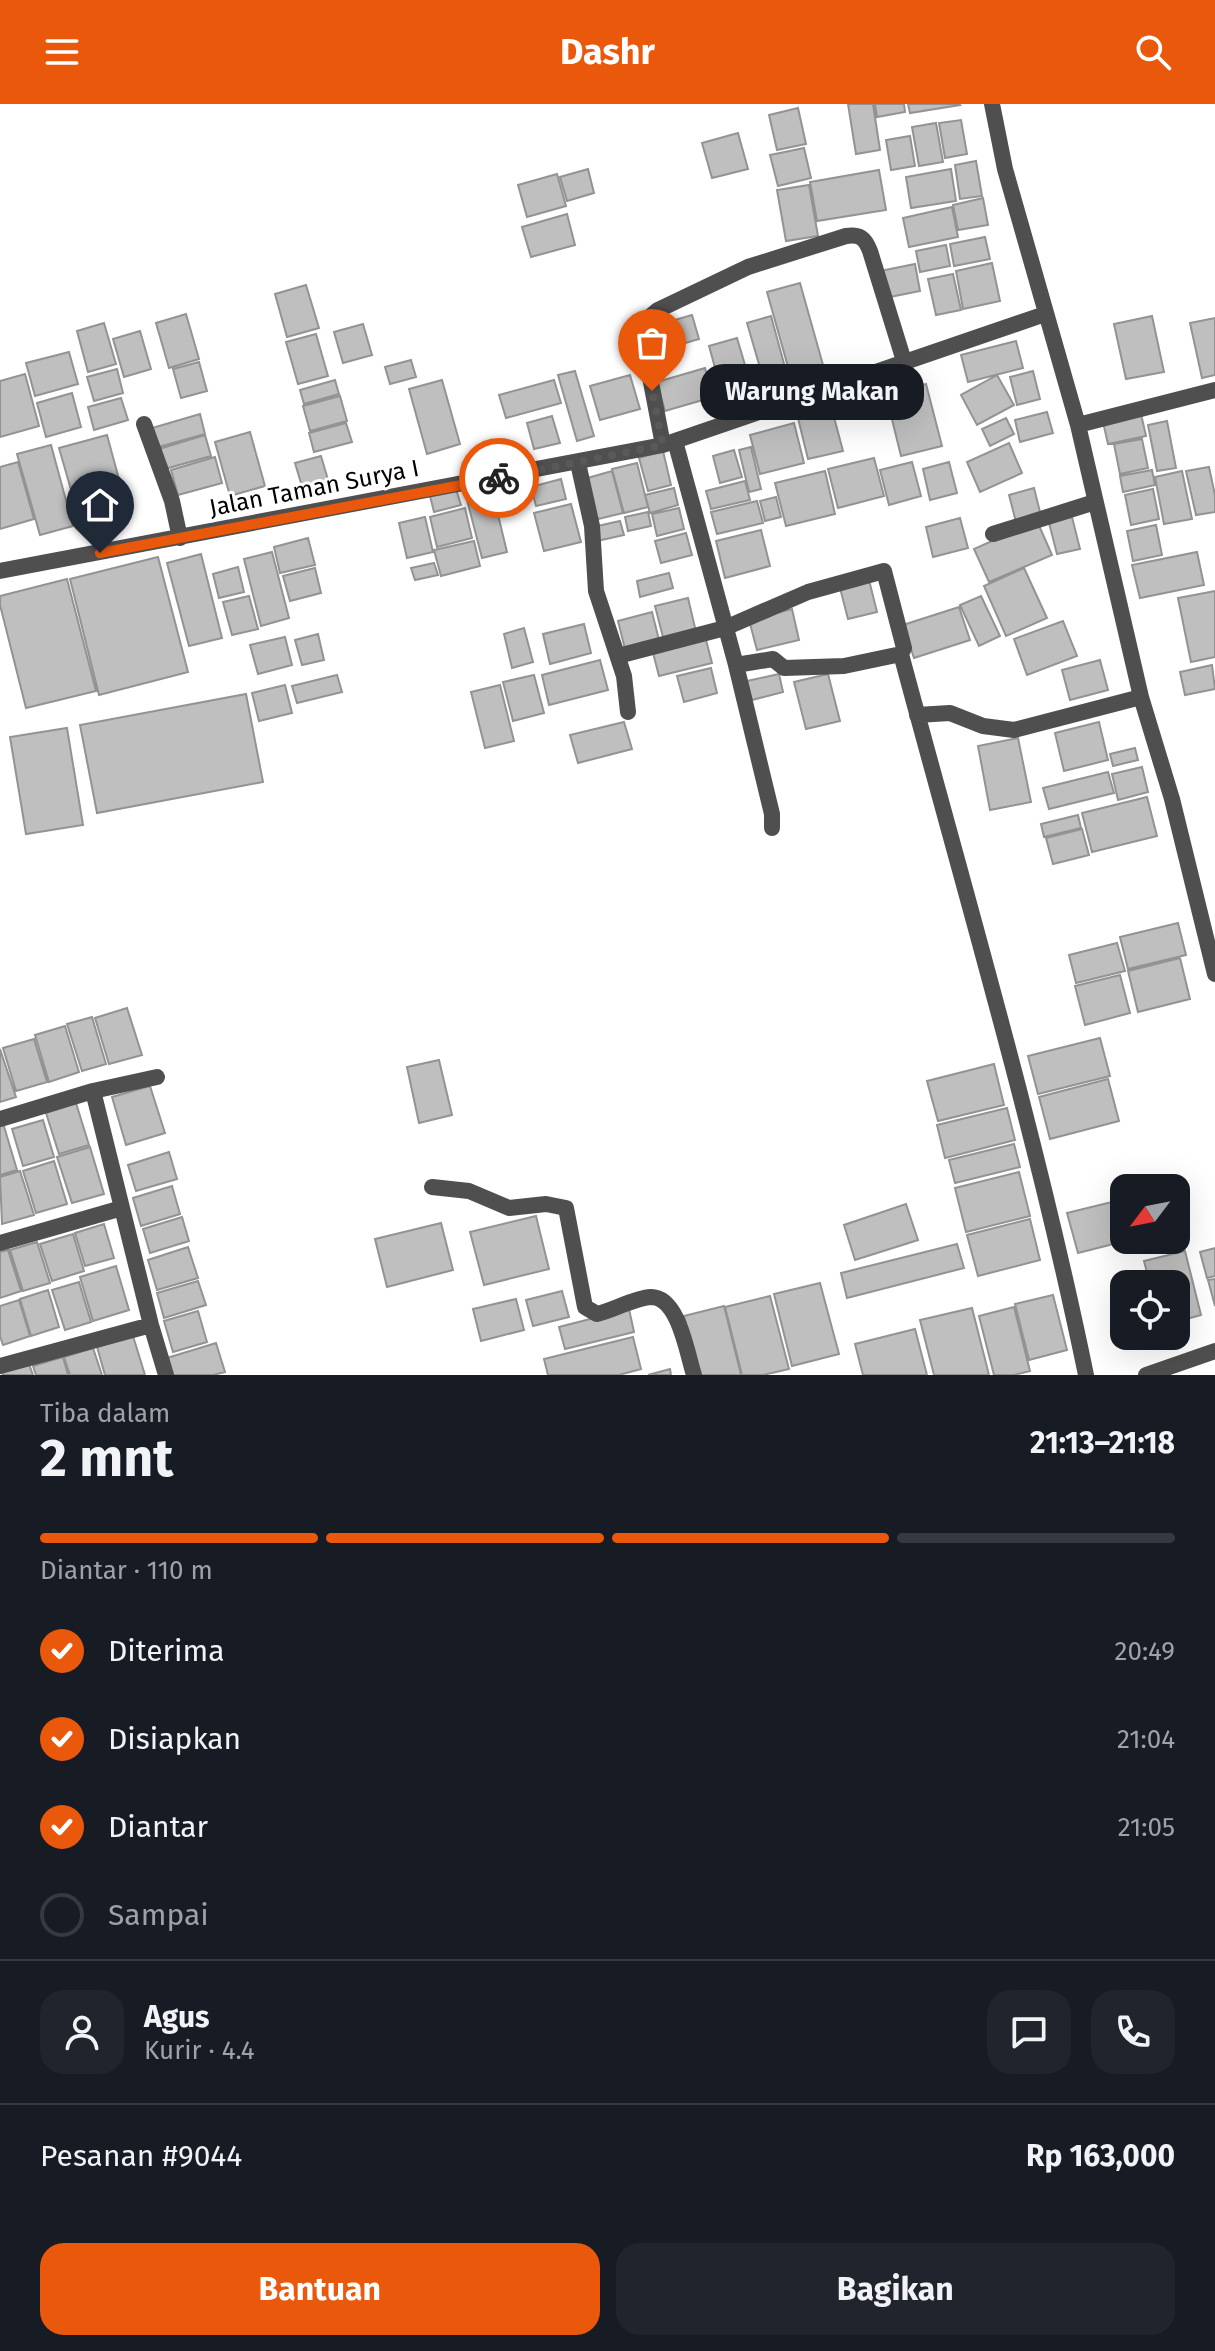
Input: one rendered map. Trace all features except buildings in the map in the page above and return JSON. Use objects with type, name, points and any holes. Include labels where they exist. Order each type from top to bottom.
[{"type":"street","points":[[992,104],[1005,169],[1078,425],[1141,697],[1172,799],[1215,974]]},
{"type":"street","points":[[772,828],[769,801],[736,665],[669,443],[641,330],[646,320],[658,310],[748,267],[846,236],[860,236],[867,242],[904,361]]},
{"type":"street","name":"Jalan Taman Surya I","points":[[0,571],[578,463],[669,443],[1045,314]]},
{"type":"street","points":[[1078,425],[1215,390]]},
{"type":"street","points":[[144,424],[172,501],[180,538]]},
{"type":"street","points":[[578,463],[592,526],[596,591],[624,676],[628,712]]},
{"type":"street","points":[[993,534],[1095,502]]},
{"type":"street","points":[[618,656],[725,628],[808,592],[882,570],[886,573],[904,648],[901,654],[1055,1232],[1086,1375]]},
{"type":"street","points":[[736,665],[773,659],[784,668],[844,666],[901,654]]},
{"type":"street","points":[[917,715],[950,713],[983,726],[1014,730],[1141,697]]},
{"type":"street","points":[[0,1119],[93,1091],[157,1077]]},
{"type":"street","points":[[93,1091],[166,1375]]},
{"type":"street","points":[[432,1187],[469,1191],[509,1208],[546,1204],[566,1208],[585,1307],[597,1314],[649,1297],[663,1300],[673,1309],[694,1375]]},
{"type":"street","points":[[0,1243],[122,1208]]},
{"type":"street","points":[[0,1366],[151,1325]]},
{"type":"street","points":[[1146,1375],[1215,1351]]},
{"type":"way so far","points":[[499,478],[663,445],[652,391]]},
{"type":"place","name":"Warung Makan","points":[[652,391]]},
{"type":"route","points":[[100,553],[499,478]]}]
